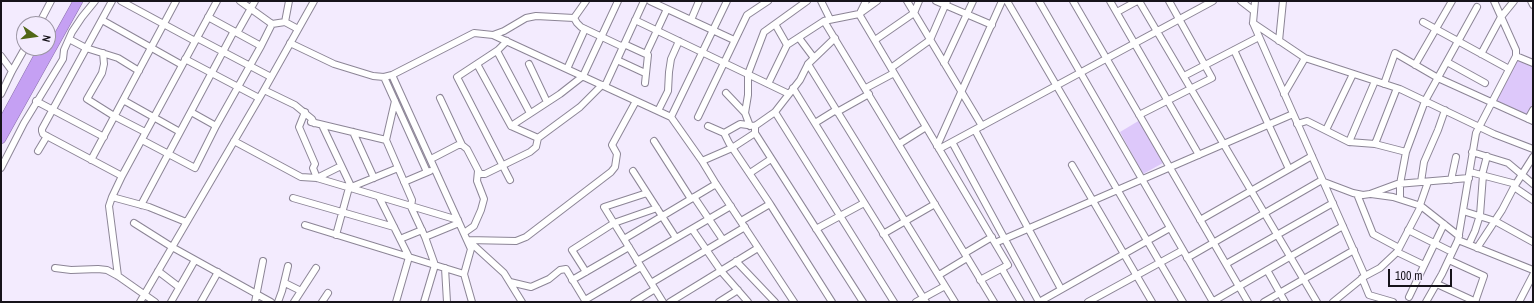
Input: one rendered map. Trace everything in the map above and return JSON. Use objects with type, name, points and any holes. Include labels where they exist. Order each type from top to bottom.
[{"type":"highway","points":[[56,26],[71,1]]},
{"type":"highway","points":[[1,139],[78,1]]},
{"type":"highway","points":[[1,125],[39,56]]},
{"type":"street","points":[[44,16],[52,1]]},
{"type":"street","points":[[1,168],[36,101],[63,59],[64,50],[82,16],[96,1]]},
{"type":"street","points":[[112,1],[42,129],[43,134],[122,176]]},
{"type":"street","points":[[121,1],[164,25],[223,51],[271,77]]},
{"type":"street","points":[[91,160],[176,1]]},
{"type":"street","points":[[118,276],[109,206],[112,197],[217,1]]},
{"type":"street","points":[[240,1],[272,24],[285,22],[298,30]]},
{"type":"street","points":[[141,205],[223,51],[255,1]]},
{"type":"street","points":[[285,22],[290,1]]},
{"type":"street","points":[[140,302],[264,90],[314,1]]},
{"type":"street","points":[[574,18],[586,1]]},
{"type":"street","points":[[511,126],[583,76],[618,1]]},
{"type":"street","points":[[440,98],[462,145],[467,148],[480,174],[485,174],[530,152],[536,147],[538,138],[580,107],[603,86],[617,60],[644,1]]},
{"type":"street","points":[[650,1],[734,40]]},
{"type":"street","points":[[691,20],[699,1]]},
{"type":"street","points":[[671,118],[727,1]]},
{"type":"street","points":[[698,117],[747,15],[768,1]]},
{"type":"street","points":[[724,133],[740,124],[746,116],[748,74],[764,32],[807,1]]},
{"type":"street","points":[[821,1],[835,38],[994,302]]},
{"type":"street","points":[[859,14],[866,1]]},
{"type":"street","points":[[768,84],[787,45],[827,20],[859,14],[877,1]]},
{"type":"street","points":[[907,1],[982,126]]},
{"type":"street","points":[[874,40],[914,13],[919,1]]},
{"type":"street","points":[[936,1],[946,3],[967,15],[992,25]]},
{"type":"street","points":[[944,63],[973,1]]},
{"type":"street","points":[[1039,1],[1213,302],[1343,226]]},
{"type":"street","points":[[1110,1],[1199,155]]},
{"type":"street","points":[[1116,12],[1138,1],[1184,76],[1317,302]]},
{"type":"street","points":[[1139,115],[1212,78],[1169,1]]},
{"type":"street","points":[[938,148],[975,130],[1213,1]]},
{"type":"street","points":[[1241,1],[1254,11]]},
{"type":"street","points":[[1256,1],[1252,23],[1354,250],[1369,295],[1393,302]]},
{"type":"street","points":[[1279,41],[1283,1]]},
{"type":"street","points":[[1415,65],[1452,1]]},
{"type":"street","points":[[1426,302],[1449,260],[1458,238],[1470,175],[1474,139],[1478,126],[1516,56],[1516,50],[1494,1]]},
{"type":"street","points":[[1481,54],[1501,17],[1514,1]]},
{"type":"street","points":[[938,148],[1002,2]]},
{"type":"street","points":[[1002,2],[1057,86],[1183,302]]},
{"type":"street","points":[[1074,2],[1248,302]]},
{"type":"street","points":[[814,122],[837,111],[867,91],[930,40],[946,3]]},
{"type":"street","points":[[1400,199],[1400,184],[1406,152],[1425,101],[1477,7]]},
{"type":"street","points":[[645,83],[648,56],[646,54],[667,9]]},
{"type":"street","points":[[859,14],[1008,265],[980,280]]},
{"type":"street","points":[[493,35],[504,31],[526,18],[536,16],[554,16],[574,18]]},
{"type":"street","points":[[208,17],[261,46]]},
{"type":"street","points":[[574,18],[577,23],[601,37],[646,54]]},
{"type":"street","points":[[102,20],[151,48],[212,73],[259,98]]},
{"type":"street","points":[[635,20],[768,84],[791,91],[814,122],[924,300]]},
{"type":"street","points":[[1423,22],[1509,69]]},
{"type":"street","points":[[1252,23],[1305,58],[1397,88],[1510,141],[1533,149]]},
{"type":"street","points":[[142,140],[194,168],[272,24]]},
{"type":"street","points":[[775,24],[787,45]]},
{"type":"street","points":[[567,69],[586,29]]},
{"type":"street","points":[[290,43],[341,66],[373,76],[384,77],[392,75],[474,33],[493,35],[658,111],[671,118],[702,160],[716,184],[794,302]]},
{"type":"street","points":[[1184,76],[1259,37]]},
{"type":"street","points":[[799,38],[814,58]]},
{"type":"street","points":[[740,124],[752,126],[775,112],[791,91],[808,64],[835,38]]},
{"type":"street","points":[[69,39],[86,48],[118,58],[139,71]]},
{"type":"street","points":[[507,41],[497,51],[457,77],[510,180]]},
{"type":"street","points":[[658,111],[668,91],[668,72],[671,59],[679,41]]},
{"type":"street","points":[[1234,50],[1289,168]]},
{"type":"street","points":[[497,51],[530,113]]},
{"type":"street","points":[[103,53],[104,64],[102,73],[87,99],[114,116],[146,132]]},
{"type":"street","points":[[1384,84],[1395,53],[1438,78],[1531,120],[1533,110]]},
{"type":"street","points":[[1,56],[12,70]]},
{"type":"street","points":[[2,90],[20,56]]},
{"type":"street","points":[[1516,56],[1533,63]]},
{"type":"street","points":[[1284,94],[1305,58]]},
{"type":"street","points":[[617,60],[645,73]]},
{"type":"street","points":[[1447,62],[1485,83]]},
{"type":"street","points":[[477,64],[511,126],[538,138]]},
{"type":"street","points":[[528,64],[547,102]]},
{"type":"street","points":[[808,64],[955,302]]},
{"type":"street","points":[[1326,130],[1353,74]]},
{"type":"street","points":[[392,75],[471,249],[464,274],[472,302]]},
{"type":"street","points":[[384,77],[427,172]]},
{"type":"street","points":[[1349,142],[1375,81]]},
{"type":"street","points":[[1374,144],[1397,88]]},
{"type":"street","points":[[264,90],[305,112],[312,118],[312,123],[386,140]]},
{"type":"street","points":[[726,93],[746,116],[755,134],[863,302]]},
{"type":"street","points":[[123,100],[180,132]]},
{"type":"street","points":[[36,101],[104,137]]},
{"type":"street","points":[[395,101],[386,140],[412,200],[411,207],[426,237],[435,265],[424,302]]},
{"type":"street","points":[[467,240],[516,241],[526,237],[611,172],[615,167],[617,154],[612,145],[636,101]]},
{"type":"street","points":[[1421,182],[1424,162],[1445,110]]},
{"type":"street","points":[[191,112],[216,126]]},
{"type":"street","points":[[305,112],[299,127],[315,164],[313,168],[317,178]]},
{"type":"street","points":[[775,112],[894,302]]},
{"type":"street","points":[[995,243],[1293,114]]},
{"type":"street","points":[[1297,124],[1307,121],[1349,142],[1374,144],[1406,152]]},
{"type":"street","points":[[322,125],[350,184],[336,235]]},
{"type":"street","points":[[708,126],[724,133],[732,148],[750,173],[832,302]]},
{"type":"street","points":[[899,144],[926,127]]},
{"type":"street","points":[[975,130],[1061,289]]},
{"type":"street","points":[[353,132],[374,178]]},
{"type":"street","points":[[702,160],[732,148],[755,134]]},
{"type":"street","points":[[38,151],[47,136]]},
{"type":"street","points":[[234,141],[301,177],[317,178],[459,221]]},
{"type":"street","points":[[654,141],[692,198],[709,219],[723,240]]},
{"type":"street","points":[[952,142],[1039,302],[1170,228]]},
{"type":"street","points":[[430,159],[458,145],[462,145]]},
{"type":"street","points":[[1472,152],[1508,163],[1533,184]]},
{"type":"street","points":[[1200,220],[1312,156]]},
{"type":"street","points":[[1469,244],[1480,215],[1482,175],[1487,156]]},
{"type":"street","points":[[1451,180],[1456,157]]},
{"type":"street","points":[[1477,248],[1533,157]]},
{"type":"street","points":[[750,173],[771,159]]},
{"type":"street","points":[[1072,164],[1152,302]]},
{"type":"street","points":[[317,178],[341,166]]},
{"type":"street","points":[[349,188],[398,168]]},
{"type":"street","points":[[404,182],[435,169]]},
{"type":"street","points":[[464,233],[474,226],[484,200],[477,181],[478,171]]},
{"type":"street","points":[[633,171],[676,238]]},
{"type":"street","points":[[1370,194],[1400,184],[1451,180],[1470,175],[1482,175],[1515,186],[1533,200]]},
{"type":"street","points":[[1187,258],[1323,181],[1357,194],[1370,194],[1400,199],[1420,205],[1444,224],[1458,238],[1477,248],[1533,270]]},
{"type":"street","points":[[1333,302],[1364,277],[1380,268],[1398,250],[1420,205],[1428,182]]},
{"type":"street","points":[[624,239],[716,184]]},
{"type":"street","points":[[647,193],[604,207],[663,302]]},
{"type":"street","points":[[1357,194],[1374,234],[1424,265]]},
{"type":"street","points":[[112,197],[159,211],[186,222]]},
{"type":"street","points":[[379,197],[409,257],[396,302]]},
{"type":"street","points":[[293,198],[394,227]]},
{"type":"street","points":[[816,229],[864,202]]},
{"type":"street","points":[[1226,264],[1333,203]]},
{"type":"street","points":[[741,221],[770,204]]},
{"type":"street","points":[[883,234],[935,204]]},
{"type":"street","points":[[637,261],[731,206]]},
{"type":"street","points":[[586,272],[572,250],[614,223],[657,208]]},
{"type":"street","points":[[1463,211],[1480,215],[1494,221],[1533,242]]},
{"type":"street","points":[[426,237],[459,221]]},
{"type":"street","points":[[134,223],[172,247],[271,302]]},
{"type":"street","points":[[1409,297],[1444,224]]},
{"type":"street","points":[[305,225],[464,274]]},
{"type":"street","points":[[651,283],[745,227]]},
{"type":"street","points":[[692,229],[721,271],[748,302]]},
{"type":"street","points":[[400,239],[422,230]]},
{"type":"street","points":[[1408,230],[1452,252]]},
{"type":"street","points":[[939,275],[992,237]]},
{"type":"street","points":[[467,240],[499,268],[510,282],[522,302]]},
{"type":"street","points":[[572,280],[629,247]]},
{"type":"street","points":[[670,302],[758,248]]},
{"type":"street","points":[[1088,302],[1183,250]]},
{"type":"street","points":[[1264,302],[1354,250]]},
{"type":"street","points":[[171,302],[195,260]]},
{"type":"street","points":[[1436,284],[1472,301],[1484,276],[1449,260]]},
{"type":"street","points":[[254,302],[263,261]]},
{"type":"street","points":[[736,261],[775,302]]},
{"type":"street","points":[[278,302],[285,282],[288,266]]},
{"type":"street","points":[[510,282],[531,287],[549,279],[563,269],[566,269],[586,301],[641,267]]},
{"type":"street","points":[[55,268],[71,270],[107,270],[155,302]]},
{"type":"street","points":[[294,302],[316,268]]},
{"type":"street","points":[[445,268],[448,302]]},
{"type":"street","points":[[1002,269],[1021,302]]},
{"type":"street","points":[[1267,270],[1285,302]]},
{"type":"street","points":[[158,272],[179,288]]},
{"type":"street","points":[[201,302],[218,272]]},
{"type":"street","points":[[1520,302],[1533,275]]},
{"type":"street","points":[[285,282],[301,290]]},
{"type":"street","points":[[916,302],[924,300],[945,286]]},
{"type":"street","points":[[634,302],[655,289]]},
{"type":"street","points":[[719,302],[738,290]]},
{"type":"street","points":[[322,302],[328,293]]},
{"type":"shaded area","points":[[1517,57],[1533,64],[1533,107],[1528,117],[1494,101]]},
{"type":"shaded area","points":[[1140,120],[1163,163],[1143,174],[1120,132]]}]
